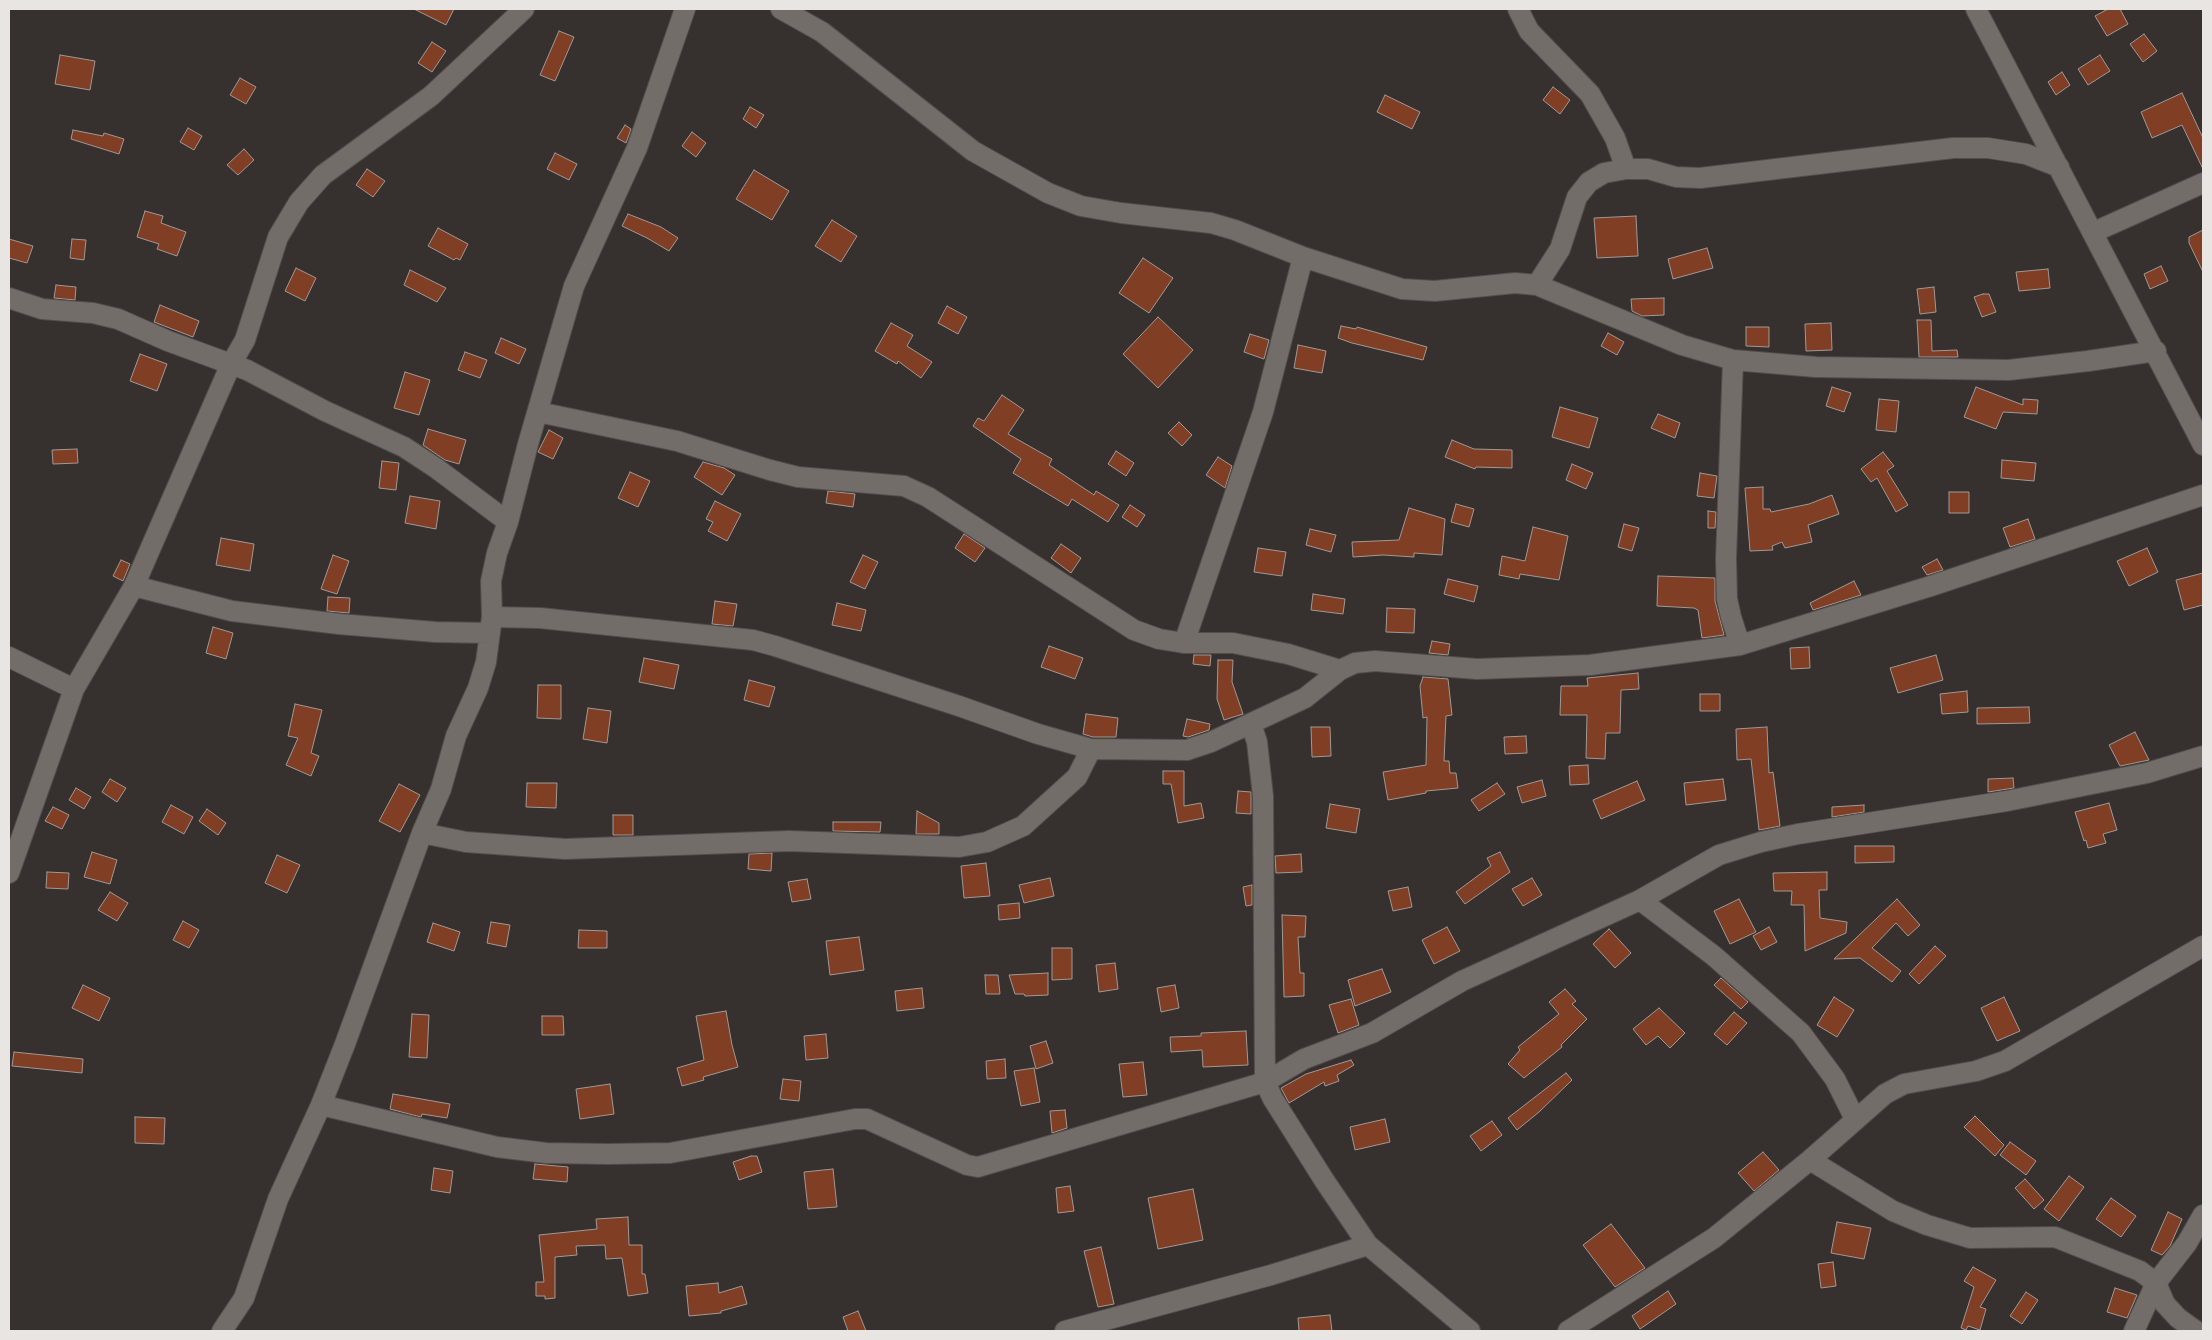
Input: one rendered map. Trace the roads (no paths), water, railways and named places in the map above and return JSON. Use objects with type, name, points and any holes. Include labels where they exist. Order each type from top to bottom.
[{"type":"street","points":[[9,873],[74,689],[134,586],[231,364],[245,340],[278,237],[299,202],[323,175],[432,96],[524,9]]},
{"type":"street","points":[[222,1331],[244,1298],[278,1199],[321,1105],[440,789],[456,736],[478,688],[486,662],[492,581],[497,553],[508,522],[528,444],[574,286],[637,148],[686,9]]},
{"type":"street","points":[[781,9],[822,32],[973,151],[1048,193],[1081,206],[1211,222],[1303,257],[1402,289],[1435,291],[1515,283],[1538,285],[1682,345],[1733,360],[1816,367],[2009,370],[2156,351]]},
{"type":"street","points":[[1518,9],[1529,31],[1590,94],[1614,138],[1626,169]]},
{"type":"street","points":[[1976,9],[2156,351],[2203,445]]},
{"type":"street","points":[[1538,285],[1560,248],[1577,198],[1589,182],[1604,173],[1626,169],[1648,169],[1676,177],[1700,178],[1953,148],[1988,148],[2026,154],[2059,167]]},
{"type":"street","points":[[2094,232],[2203,183]]},
{"type":"street","points":[[1184,643],[1263,412],[1303,257]]},
{"type":"street","points":[[9,298],[42,309],[93,313],[118,319],[168,341],[247,370],[324,411],[404,447],[436,468],[508,522]]},
{"type":"street","points":[[1733,360],[1726,559],[1727,599],[1730,617],[1740,645]]},
{"type":"street","points":[[538,412],[676,441],[798,477],[904,486],[928,497],[1134,630],[1159,639],[1184,643],[1233,643],[1288,654],[1340,670]]},
{"type":"street","points":[[134,586],[232,612],[397,629],[435,632],[540,618],[753,640],[959,706],[1038,734],[1091,749],[1187,750],[1211,742],[1305,698],[1340,670],[1355,663],[1375,660],[1477,669],[1590,665],[1740,645],[1931,586],[2203,495]]},
{"type":"street","points":[[9,657],[74,689]]},
{"type":"street","points":[[1251,724],[1256,742],[1263,796],[1264,1082],[1324,1180],[1368,1244],[1470,1331]]},
{"type":"street","points":[[422,833],[466,842],[565,849],[789,841],[959,847],[987,842],[1023,826],[1077,777],[1091,749]]},
{"type":"street","points":[[321,1105],[497,1147],[546,1152],[608,1154],[670,1152],[855,1119],[867,1119],[967,1165],[978,1168],[1264,1082],[1304,1059],[1372,1032],[1462,981],[1640,900],[1719,855],[1761,842],[1832,828],[2007,801],[2147,773],[2203,756]]},
{"type":"street","points":[[1640,900],[1714,956],[1801,1033],[1835,1079],[1855,1119]]},
{"type":"street","points":[[1568,1331],[1714,1238],[1810,1160],[1885,1094],[1904,1084],[1976,1071],[2005,1061],[2203,946]]},
{"type":"street","points":[[1810,1160],[1893,1211],[1927,1225],[1970,1238],[2055,1237],[2140,1271],[2156,1283],[2165,1304],[2178,1318],[2196,1331]]},
{"type":"street","points":[[2134,1331],[2156,1283],[2187,1243],[2203,1215]]},
{"type":"street","points":[[1065,1331],[1271,1275],[1368,1244]]}]
